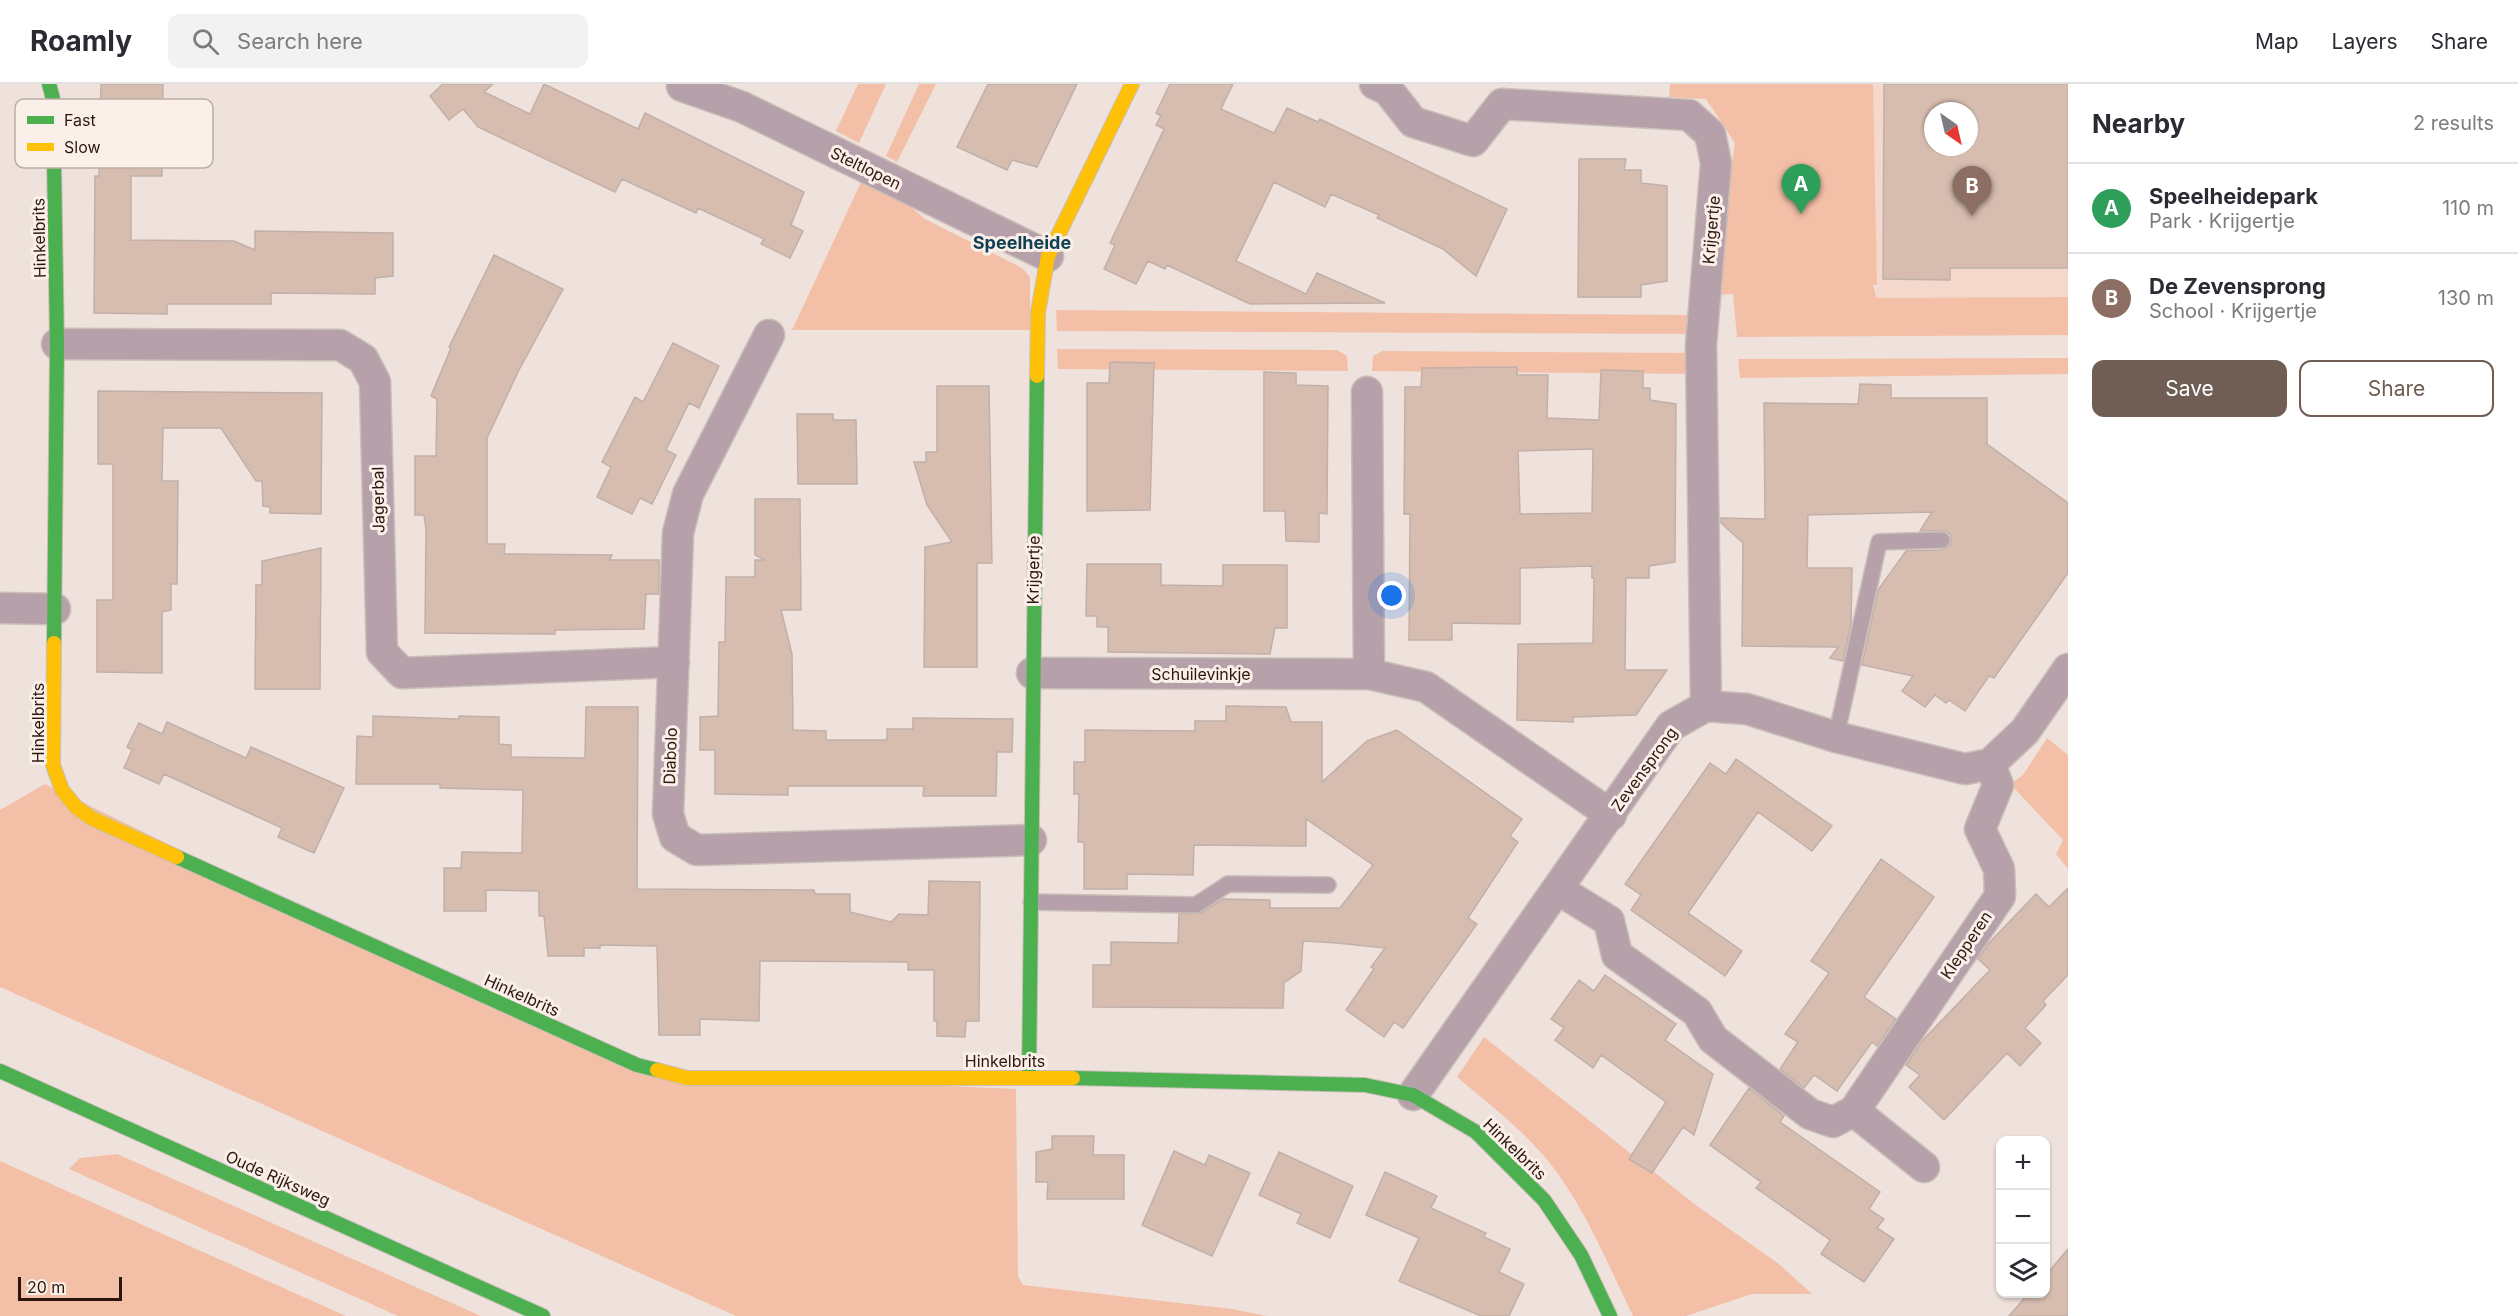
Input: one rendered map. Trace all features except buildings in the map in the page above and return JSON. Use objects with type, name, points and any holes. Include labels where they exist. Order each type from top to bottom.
[{"type":"street","name":"Hinkelbrits","points":[[49,84],[52,99]]},
{"type":"street","name":"Krijgertje","points":[[1029,1077],[1036,340],[1048,256],[1132,84]]},
{"type":"street","name":"Krijgertje","points":[[1375,84],[1389,90],[1413,122],[1473,141],[1502,104],[1689,116],[1710,134],[1716,163],[1701,345],[1706,706]]},
{"type":"street","name":"Steltlopen","points":[[681,85],[742,107],[1048,256]]},
{"type":"street","name":"Hinkelbrits","points":[[53,168],[57,344],[53,765],[59,790],[73,808],[637,1065],[687,1078],[1029,1077],[1365,1085],[1413,1095],[1476,1132],[1544,1200],[1581,1255],[1610,1316]]},
{"type":"street","name":"Diabolo","points":[[769,334],[688,494],[678,533],[668,814],[675,837],[697,850],[1031,840]]},
{"type":"street","name":"Jagerbal","points":[[57,344],[340,345],[363,358],[375,382],[382,652],[402,673],[674,662]]},
{"type":"street","points":[[1367,392],[1369,674]]},
{"type":"street","points":[[0,608],[55,609]]},
{"type":"street","points":[[1706,706],[1747,709],[1836,737],[1965,769],[1990,764],[2025,731],[2068,669]]},
{"type":"street","name":"Schuilevinkje","points":[[1032,673],[1369,674],[1426,687],[1611,815]]},
{"type":"street","name":"Zevensprong","points":[[1413,1095],[1559,890],[1671,726],[1706,706]]},
{"type":"street","name":"Klepperen","points":[[1854,1111],[2000,896],[1999,869],[1980,829],[1998,785],[1990,764]]},
{"type":"street","points":[[1559,890],[1608,921],[1617,955],[1697,1012],[1713,1039],[1810,1114],[1833,1122],[1854,1111],[1924,1167]]},
{"type":"street","name":"Oude Rijksweg","points":[[0,1071],[543,1316]]},
{"type":"lane","points":[[1836,737],[1879,542],[1942,540]]},
{"type":"lane","points":[[1031,902],[1196,905],[1228,884],[1328,885]]},
{"type":"shaded area","points":[[858,84],[886,84],[859,143],[836,131]]},
{"type":"shaded area","points":[[919,84],[936,84],[897,162],[886,156]]},
{"type":"shaded area","points":[[1670,84],[1873,84],[1877,285],[1873,285],[1877,298],[2068,297],[2068,335],[1737,337],[1733,294],[1714,295],[1735,143],[1706,99],[1669,97]]},
{"type":"shaded area","points":[[1873,84],[2068,84],[2068,297],[1877,299]]},
{"type":"shaded area","points":[[863,178],[901,199],[925,219],[1022,268],[1030,277],[1030,330],[792,330]]},
{"type":"shaded area","points":[[1056,310],[1697,315],[1696,334],[1057,331]]},
{"type":"shaded area","points":[[1057,349],[1337,350],[1347,356],[1348,371],[1058,369]]},
{"type":"shaded area","points":[[1383,351],[1699,353],[1700,374],[1372,371],[1373,356]]},
{"type":"shaded area","points":[[2068,358],[2068,374],[1740,378],[1738,359]]},
{"type":"shaded area","points":[[2047,738],[2068,755],[2068,869],[2056,854],[2063,840],[2010,784],[2023,775]]},
{"type":"shaded area","points":[[45,784],[639,1073],[1016,1089],[1018,1276],[1023,1285],[1232,1309],[1267,1316],[736,1316],[0,987],[0,810]]},
{"type":"shaded area","points":[[1484,1037],[1697,1206],[1779,1264],[1812,1294],[1752,1294],[1686,1316],[1633,1316],[1595,1237],[1562,1179],[1528,1139],[1457,1077]]},
{"type":"shaded area","points":[[117,1154],[481,1316],[398,1316],[69,1169],[80,1158]]},
{"type":"shaded area","points":[[0,1161],[346,1316],[0,1316]]},
{"type":"traffic: fast","points":[[49,84],[53,99]]},
{"type":"traffic: fast","points":[[54,168],[57,344],[54,643]]},
{"type":"traffic: fast","points":[[1029,1077],[1037,376]]},
{"type":"traffic: fast","points":[[177,857],[637,1065],[657,1070]]},
{"type":"traffic: fast","points":[[0,1071],[543,1316]]},
{"type":"traffic: fast","points":[[1073,1078],[1365,1085],[1413,1095],[1476,1132],[1544,1200],[1581,1255],[1610,1316]]},
{"type":"traffic: slow","points":[[1037,376],[1038,312],[1048,256],[1132,84]]},
{"type":"traffic: slow","points":[[54,643],[53,765],[62,790],[76,807],[91,818],[177,857]]},
{"type":"traffic: slow","points":[[657,1070],[687,1078],[1073,1078]]},
{"type":"place","name":"Speelheidepark","points":[[1801,214]]},
{"type":"place","name":"De Zevensprong","points":[[1972,216]]},
{"type":"district","name":"Speelheide","points":[[1022,243]]}]
